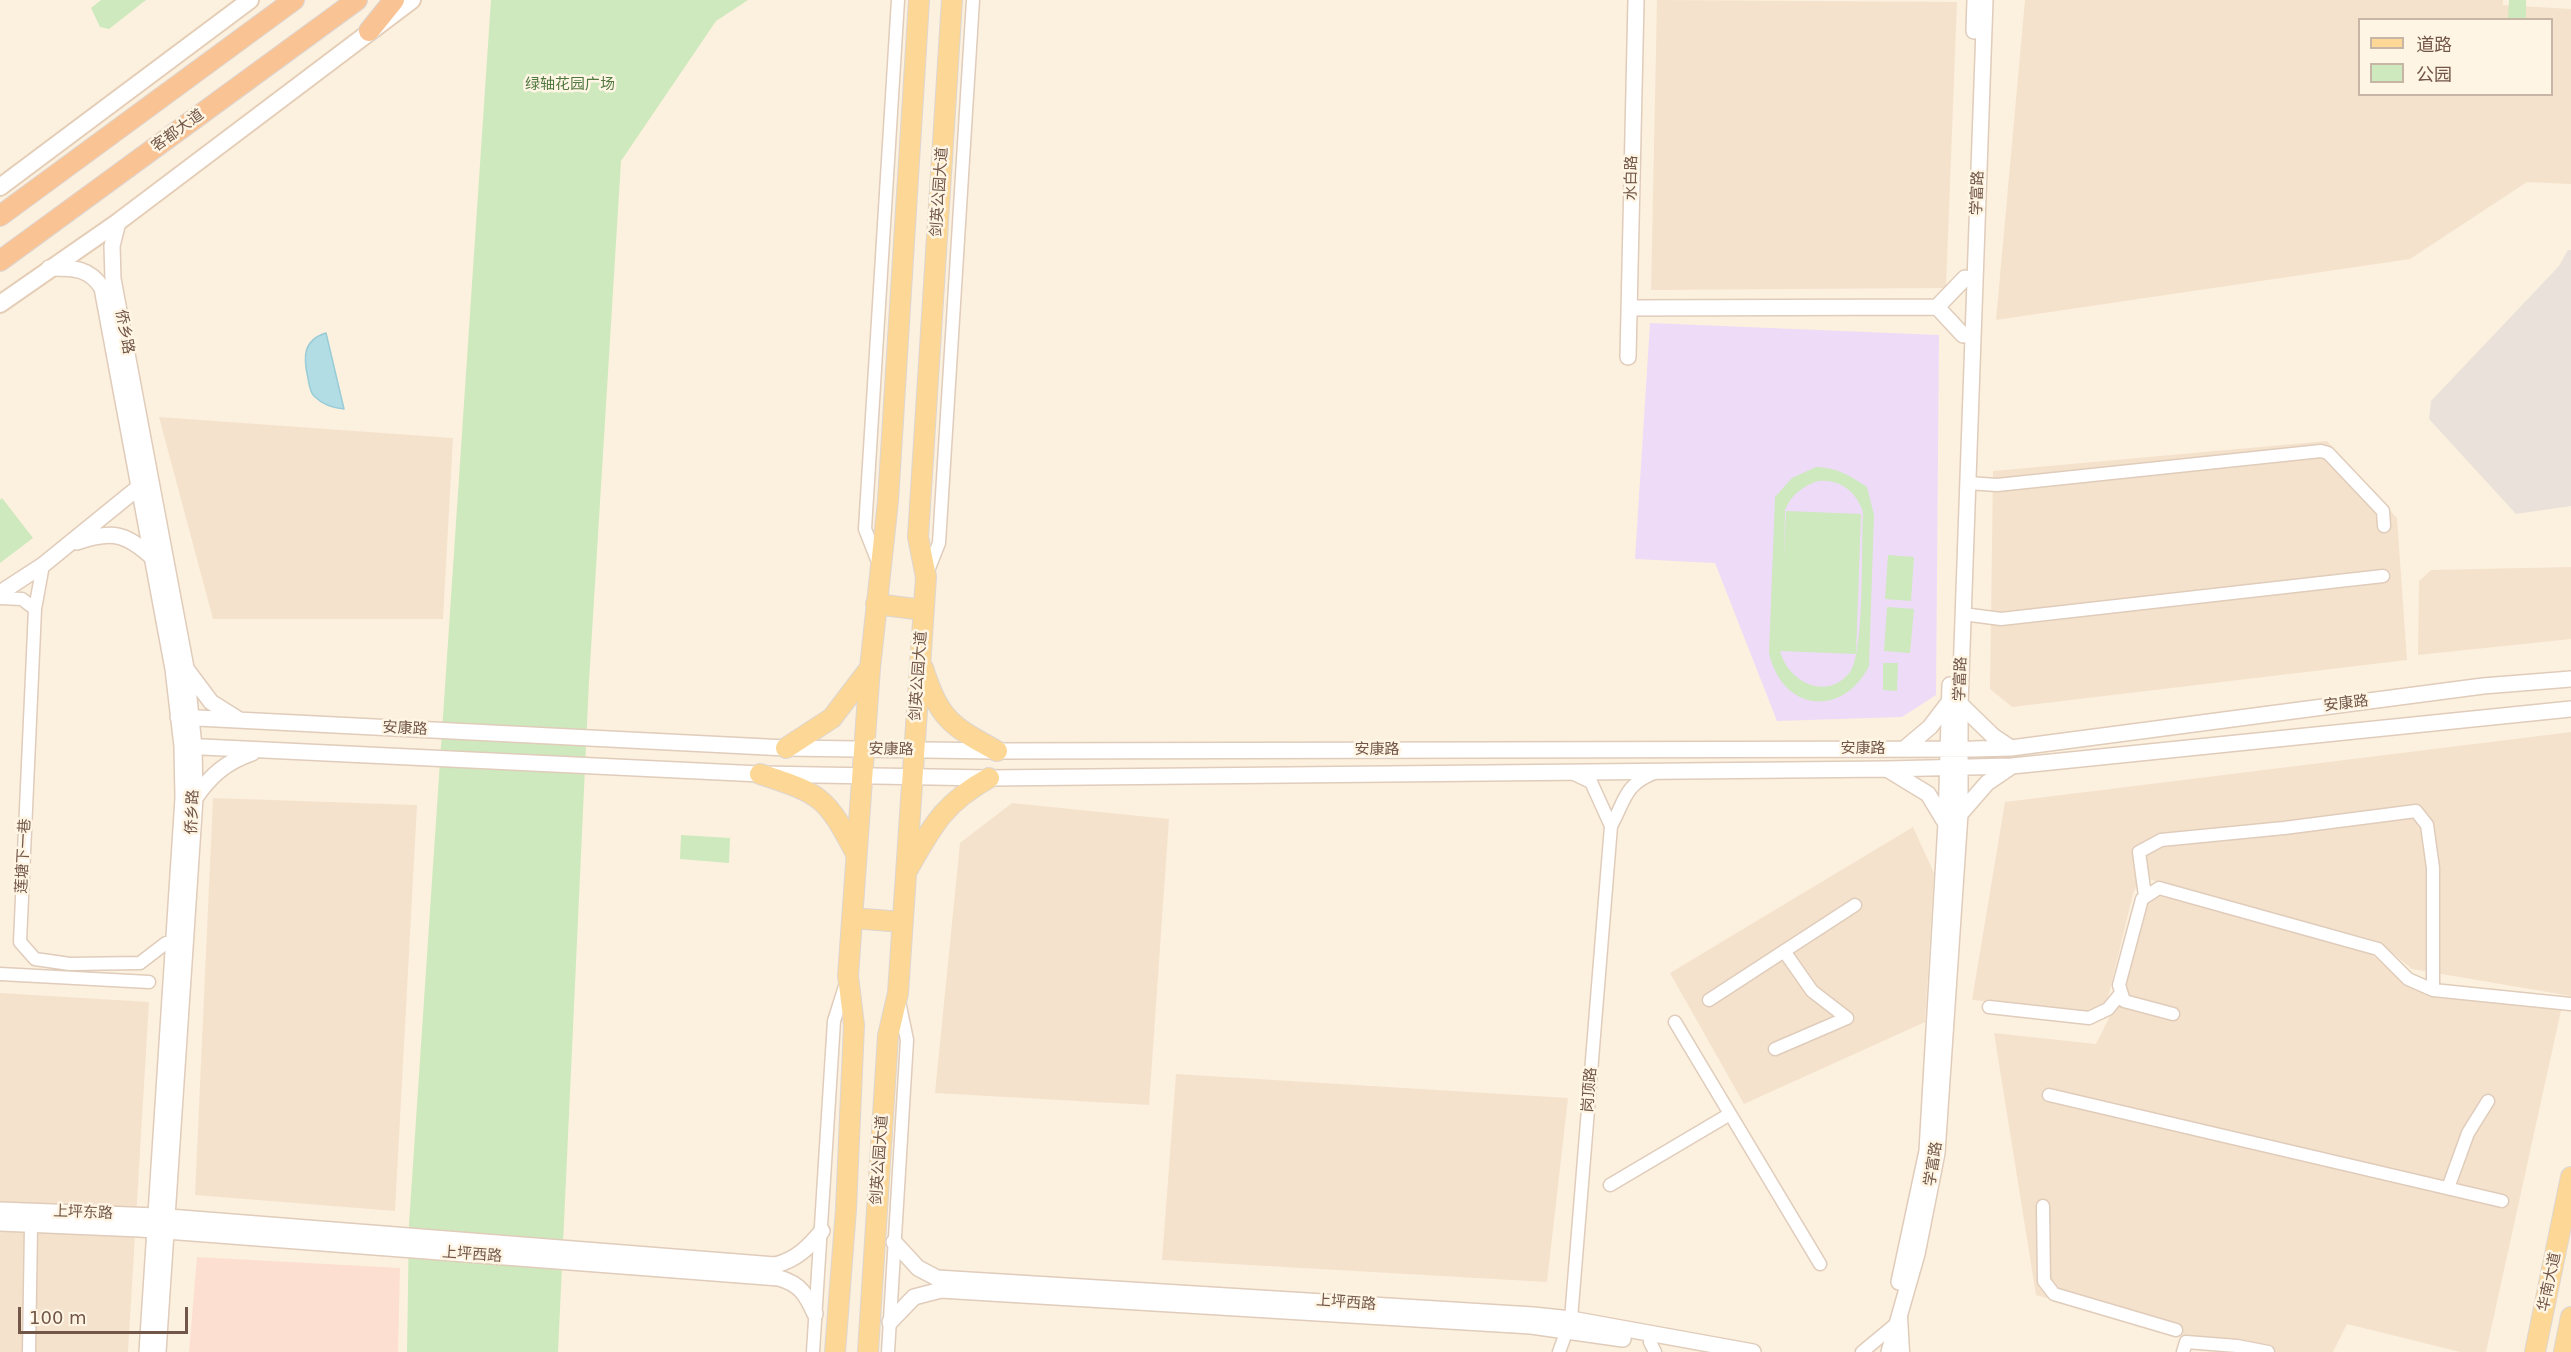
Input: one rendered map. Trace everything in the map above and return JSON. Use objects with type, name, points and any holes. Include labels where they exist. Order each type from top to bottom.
[{"type":"highway","points":[[0,216],[294,0]]},
{"type":"highway","name":"客都大道","points":[[0,261],[357,0]]},
{"type":"highway","points":[[369,31],[394,0]]},
{"type":"main road","points":[[0,187],[250,0]]},
{"type":"main road","points":[[0,304],[118,222],[412,0]]},
{"type":"main road","name":"剑英公园大道","points":[[835,1352],[846,1209],[854,1024],[848,976],[870,668],[888,501],[919,0]]},
{"type":"main road","name":"剑英公园大道","points":[[868,1352],[888,1036],[898,993],[926,577],[918,537],[952,0]]},
{"type":"main road","points":[[916,40],[950,44]]},
{"type":"main road","points":[[876,604],[923,610]]},
{"type":"main road","points":[[920,659],[939,710],[961,731],[998,751]]},
{"type":"main road","points":[[786,748],[832,718],[870,668]]},
{"type":"main road","points":[[760,774],[805,788],[828,804],[856,855]]},
{"type":"main road","points":[[905,874],[939,817],[952,802],[989,778]]},
{"type":"main road","points":[[852,918],[902,922]]},
{"type":"main road","name":"华南大道","points":[[2535,1352],[2571,1177]]},
{"type":"main road","name":"华南大道","points":[[2564,1352],[2571,1317]]},
{"type":"street","points":[[880,567],[865,529],[898,0]]},
{"type":"street","points":[[926,577],[939,543],[973,0]]},
{"type":"street","name":"水白路","points":[[1628,357],[1636,0]]},
{"type":"street","name":"学富路","points":[[1885,1352],[1927,1151],[1946,823],[1954,768],[1963,335],[1975,0]]},
{"type":"street","name":"学富路","points":[[1889,1352],[1917,1254],[1937,1153],[1960,814],[1954,768],[1948,749],[1955,703],[1963,614],[1985,0]]},
{"type":"street","points":[[49,268],[75,267],[108,283],[118,222]]},
{"type":"street","points":[[1629,308],[1937,307],[1965,278]]},
{"type":"street","name":"侨乡路","points":[[108,283],[139,487],[173,669],[185,718]]},
{"type":"street","name":"侨乡路","points":[[108,283],[186,668],[185,718],[195,798],[161,1223],[147,1352]]},
{"type":"street","points":[[1937,307],[1963,335]]},
{"type":"street","points":[[1968,483],[1997,485],[2321,451],[2328,453],[2383,511],[2384,526]]},
{"type":"street","points":[[0,593],[44,565],[139,487]]},
{"type":"street","points":[[69,545],[109,534],[126,538],[153,558]]},
{"type":"street","name":"莲塘下一巷","points":[[44,565],[35,609],[20,942],[35,959],[70,964],[140,963],[166,943]]},
{"type":"street","points":[[1963,614],[2001,619],[2383,576]]},
{"type":"street","points":[[0,598],[22,599],[35,609]]},
{"type":"street","points":[[186,668],[211,702],[244,722]]},
{"type":"street","name":"安康路","points":[[185,718],[786,748],[998,751],[2011,748],[2483,686],[2571,679]]},
{"type":"street","points":[[1904,749],[1955,703],[1993,736],[2011,748]]},
{"type":"street","name":"安康路","points":[[188,747],[760,774],[989,778],[1836,770],[2012,766],[2571,710]]},
{"type":"street","points":[[274,751],[276,723]]},
{"type":"street","name":"侨乡路","points":[[158,1352],[161,1223],[183,798],[188,747]]},
{"type":"street","points":[[1836,770],[1837,749]]},
{"type":"street","points":[[195,798],[216,771],[232,760],[257,751]]},
{"type":"street","points":[[1960,814],[1987,783],[2012,766]]},
{"type":"street","points":[[1887,769],[1928,794],[1946,823]]},
{"type":"street","points":[[1611,826],[1620,802],[1637,780],[1658,771]]},
{"type":"street","points":[[1571,772],[1591,782],[1611,826]]},
{"type":"street","points":[[2173,1014],[2124,1001],[2119,985],[2145,896],[2139,852],[2161,840],[2284,828],[2416,811],[2427,825],[2433,868],[2433,990]]},
{"type":"street","name":"岗顶路","points":[[1558,1352],[1568,1325],[1611,826]]},
{"type":"street","points":[[2145,896],[2159,888],[2378,949],[2408,979],[2433,990],[2571,1004]]},
{"type":"street","points":[[1709,1000],[1855,905]]},
{"type":"street","points":[[1775,1049],[1847,1018],[1812,991],[1784,951]]},
{"type":"street","points":[[0,974],[149,982]]},
{"type":"street","points":[[813,1352],[834,1022],[848,976]]},
{"type":"street","points":[[888,1352],[907,1040],[898,993]]},
{"type":"street","points":[[1989,1007],[2089,1018],[2108,1009],[2121,993]]},
{"type":"street","points":[[1675,1022],[1820,1264]]},
{"type":"street","points":[[2049,1095],[2502,1201]]},
{"type":"street","points":[[2448,1188],[2468,1133],[2487,1101]]},
{"type":"street","points":[[1610,1185],[1730,1114]]},
{"type":"street","points":[[2043,1206],[2044,1281],[2055,1294],[2176,1330]]},
{"type":"street","name":"上坪东路","points":[[0,1210],[161,1223]]},
{"type":"street","name":"上坪东路","points":[[0,1223],[161,1223]]},
{"type":"street","name":"上坪西路","points":[[161,1223],[777,1271]]},
{"type":"street","points":[[29,1352],[31,1227]]},
{"type":"street","points":[[815,1314],[807,1295],[795,1283],[777,1271],[811,1245],[822,1231]]},
{"type":"street","points":[[890,1322],[914,1297],[939,1284],[918,1268],[894,1242]]},
{"type":"street","name":"上坪西路","points":[[939,1284],[1568,1325],[1753,1352]]},
{"type":"street","points":[[1862,1352],[1898,1318]]},
{"type":"street","points":[[1898,1318],[1904,1352]]},
{"type":"street","name":"上坪西路","points":[[1568,1325],[1652,1347],[1706,1352]]},
{"type":"street","points":[[2182,1352],[2186,1342],[2237,1346],[2268,1352]]},
{"type":"shaded area","points":[[1657,0],[1957,2],[1946,288],[1651,290]]},
{"type":"shaded area","points":[[2025,0],[2503,0],[2503,5],[2571,9],[2571,184],[2527,182],[2410,259],[1996,320]]},
{"type":"shaded area","points":[[2568,250],[2571,250],[2571,506],[2516,514],[2429,419],[2431,401],[2559,266]]},
{"type":"shaded area","points":[[1650,323],[1939,335],[1936,695],[1902,717],[1777,721],[1715,563],[1635,559]]},
{"type":"shaded area","points":[[159,417],[453,438],[443,619],[213,619]]},
{"type":"shaded area","points":[[2327,441],[2397,518],[2407,660],[2012,707],[1990,689],[1993,471]]},
{"type":"shaded area","points":[[2571,567],[2571,639],[2418,655],[2419,581],[2431,570]]},
{"type":"shaded area","points":[[2571,732],[2571,996],[2412,969],[2378,941],[2141,877],[2133,894],[2107,1002],[2094,1012],[1972,1000],[2005,802]]},
{"type":"shaded area","points":[[213,798],[417,805],[395,1211],[195,1195]]},
{"type":"shaded area","points":[[1012,803],[1169,819],[1149,1105],[935,1093],[960,843]]},
{"type":"shaded area","points":[[1913,827],[1934,873],[1925,1022],[1744,1104],[1670,973]]},
{"type":"shaded area","points":[[2151,894],[2231,913],[2369,952],[2410,987],[2562,1006],[2486,1352],[2460,1352],[2347,1324],[2333,1352],[2240,1352],[2036,1295],[1994,1033],[2096,1044],[2125,986]]},
{"type":"shaded area","points":[[0,993],[149,1002],[128,1352],[0,1352]]},
{"type":"shaded area","points":[[1176,1074],[1568,1098],[1547,1282],[1162,1260]]},
{"type":"shaded area","points":[[197,1257],[400,1268],[398,1352],[189,1352]]},
{"type":"green space","points":[[101,0],[146,0],[109,29],[100,27],[91,8]]},
{"type":"green space","name":"绿轴花园广场","points":[[491,0],[748,0],[716,21],[621,161],[589,681],[558,1352],[407,1352],[409,1224]]},
{"type":"green space","points":[[2509,0],[2526,0],[2526,18],[2508,18]]},
{"type":"green space","points":[[1816,467],[1843,473],[1867,487],[1874,515],[1869,666],[1858,683],[1844,694],[1829,700],[1814,701],[1799,697],[1786,687],[1776,673],[1769,653],[1775,497],[1792,478]],"holes":[[[1818,481],[1840,484],[1851,492],[1863,512],[1861,596],[1858,643],[1855,661],[1850,672],[1841,681],[1820,687],[1809,684],[1791,672],[1780,651],[1856,654],[1861,514],[1786,511],[1784,561],[1785,510],[1794,496],[1803,488]]]},
{"type":"green space","points":[[2,498],[33,538],[0,563],[0,500]]},
{"type":"green space","points":[[1888,555],[1914,557],[1911,601],[1885,599]]},
{"type":"green space","points":[[1887,607],[1914,609],[1910,653],[1884,651]]},
{"type":"green space","points":[[1883,663],[1898,663],[1897,691],[1883,690]]},
{"type":"green space","points":[[681,835],[730,838],[729,863],[680,859]]},
{"type":"water","points":[[326,333],[344,409],[321,402],[313,394],[309,385],[305,363],[306,350],[313,340]]}]
